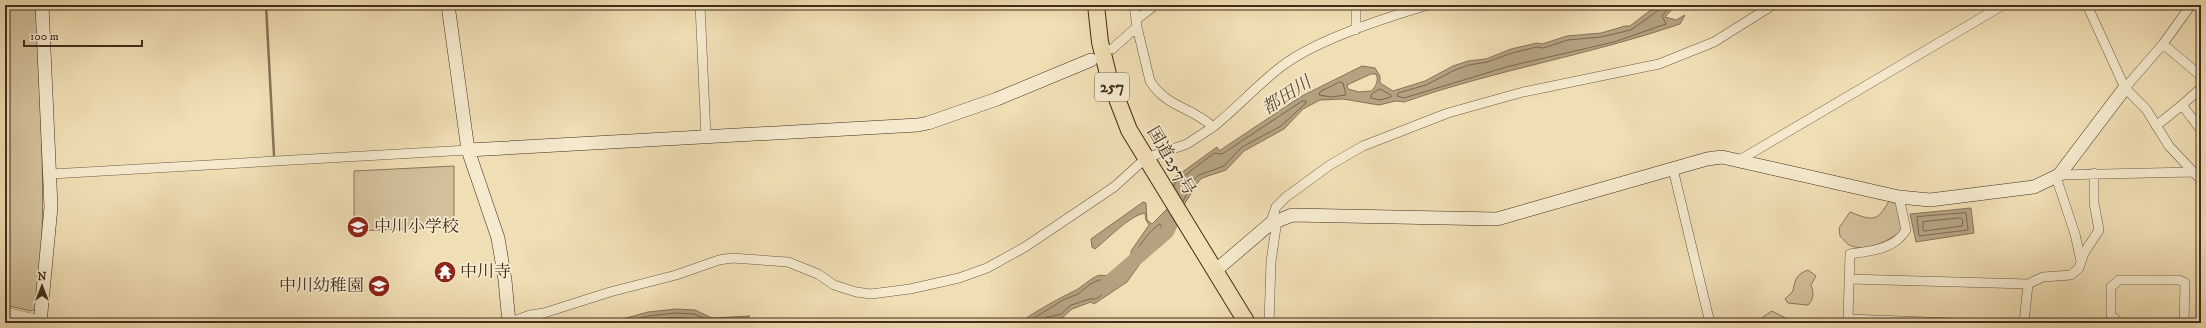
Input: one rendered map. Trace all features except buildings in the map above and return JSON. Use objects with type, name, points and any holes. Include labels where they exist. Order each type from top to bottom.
[{"type":"highway","name":"国道257号","points":[[1096,5],[1100,42],[1109,78],[1129,130],[1247,323]]},
{"type":"street","points":[[5,312],[43,322],[51,207],[51,174],[42,5]]},
{"type":"street","points":[[448,5],[468,150],[498,238],[505,280],[509,323],[530,315],[544,313],[596,296],[676,275],[719,260],[732,258],[788,262],[818,274],[834,285],[856,292],[871,294],[933,285],[987,268],[1026,247],[1114,187],[1147,160],[1187,144],[1213,127],[1235,110],[1259,84],[1283,65],[1310,50],[1356,30],[1428,5]]},
{"type":"street","points":[[700,5],[706,136]]},
{"type":"street","points":[[1134,5],[1136,24],[1150,81],[1154,88],[1161,96],[1173,104],[1204,118],[1213,127]]},
{"type":"street","points":[[1112,48],[1155,5]]},
{"type":"street","points":[[1356,5],[1356,30]]},
{"type":"street","points":[[1269,323],[1271,262],[1276,207],[1286,197],[1330,165],[1363,146],[1448,113],[1523,92],[1659,64],[1714,42],[1773,5]]},
{"type":"street","points":[[1738,161],[2003,5]]},
{"type":"street","points":[[2087,5],[2126,88],[2146,109],[2169,146],[2201,180]]},
{"type":"street","points":[[2058,176],[2126,88],[2163,44],[2191,5]]},
{"type":"street","points":[[2163,44],[2201,76]]},
{"type":"street","points":[[51,174],[928,123],[997,99],[1091,60]]},
{"type":"street","points":[[2156,126],[2201,88]]},
{"type":"street","points":[[2182,105],[2201,130]]},
{"type":"street","points":[[1215,271],[1274,222],[1292,215],[1497,219],[1673,169],[1722,157],[1899,197],[1937,199],[2034,187],[2058,176],[2094,173],[2192,172]]},
{"type":"street","points":[[1673,169],[1710,323]]},
{"type":"street","points":[[1849,279],[2028,284],[2043,278],[2071,275],[2079,268],[2084,253],[2099,230],[2094,203],[2094,173]]},
{"type":"street","points":[[2058,176],[2082,261]]},
{"type":"street","points":[[1899,197],[1906,230],[1903,236],[1891,245],[1879,249],[1850,254],[1847,321],[1954,323]]},
{"type":"street","points":[[2119,280],[2179,280],[2185,283],[2184,323],[2119,323],[2111,315],[2111,286],[2119,280]]},
{"type":"street","points":[[2024,323],[2028,284]]},
{"type":"shaded area","points":[[5,5],[36,5],[43,195],[37,309],[31,311],[5,305]]},
{"type":"shaded area","points":[[454,166],[454,227],[354,231],[354,171]]},
{"type":"shaded area","points":[[1889,201],[1899,204],[1905,229],[1886,241],[1864,248],[1849,245],[1840,236],[1839,228],[1850,212],[1864,217],[1874,218],[1881,213]]},
{"type":"shaded area","points":[[1808,270],[1816,276],[1811,285],[1813,293],[1808,305],[1788,303],[1785,299],[1793,291],[1797,278],[1801,273]]},
{"type":"shaded area","points":[[1772,311],[1795,323],[1754,323]]},
{"type":"water","points":[[1657,5],[1676,5],[1665,17],[1676,20],[1685,15],[1680,24],[1646,35],[1473,81],[1404,102],[1396,101],[1379,105],[1343,99],[1320,100],[1303,109],[1284,129],[1244,151],[1226,170],[1202,178],[1174,221],[1164,230],[1127,282],[1094,304],[1091,302],[1072,309],[1062,318],[1052,319],[1046,323],[1019,323],[1046,306],[1077,290],[1097,276],[1118,276],[1131,254],[1131,251],[1149,225],[1146,220],[1145,213],[1132,218],[1095,249],[1092,247],[1091,239],[1143,202],[1146,203],[1147,220],[1152,224],[1171,205],[1170,181],[1217,147],[1219,151],[1300,97],[1362,66],[1375,68],[1380,76],[1380,83],[1393,91],[1425,81],[1453,66],[1468,61],[1486,59],[1511,49],[1537,43],[1542,44],[1567,36],[1601,33],[1630,26]],"holes":[[[1371,74],[1376,74],[1376,83],[1371,91],[1359,92],[1348,89],[1347,85]]]},
{"type":"water","points":[[1971,208],[1974,233],[1916,242],[1910,214]]},
{"type":"water","points":[[676,309],[695,310],[712,318],[750,316],[746,319],[727,322],[730,323],[608,323],[648,312]]},
{"type":"waterway","points":[[266,5],[274,155]]},
{"type":"waterway","name":"都田川","points":[[1102,288],[1167,232],[1179,207]]},
{"type":"place","name":"中川小学校","points":[[358,227]]},
{"type":"place","name":"中川寺","points":[[445,272]]},
{"type":"place","name":"中川幼稚園","points":[[379,286]]}]
